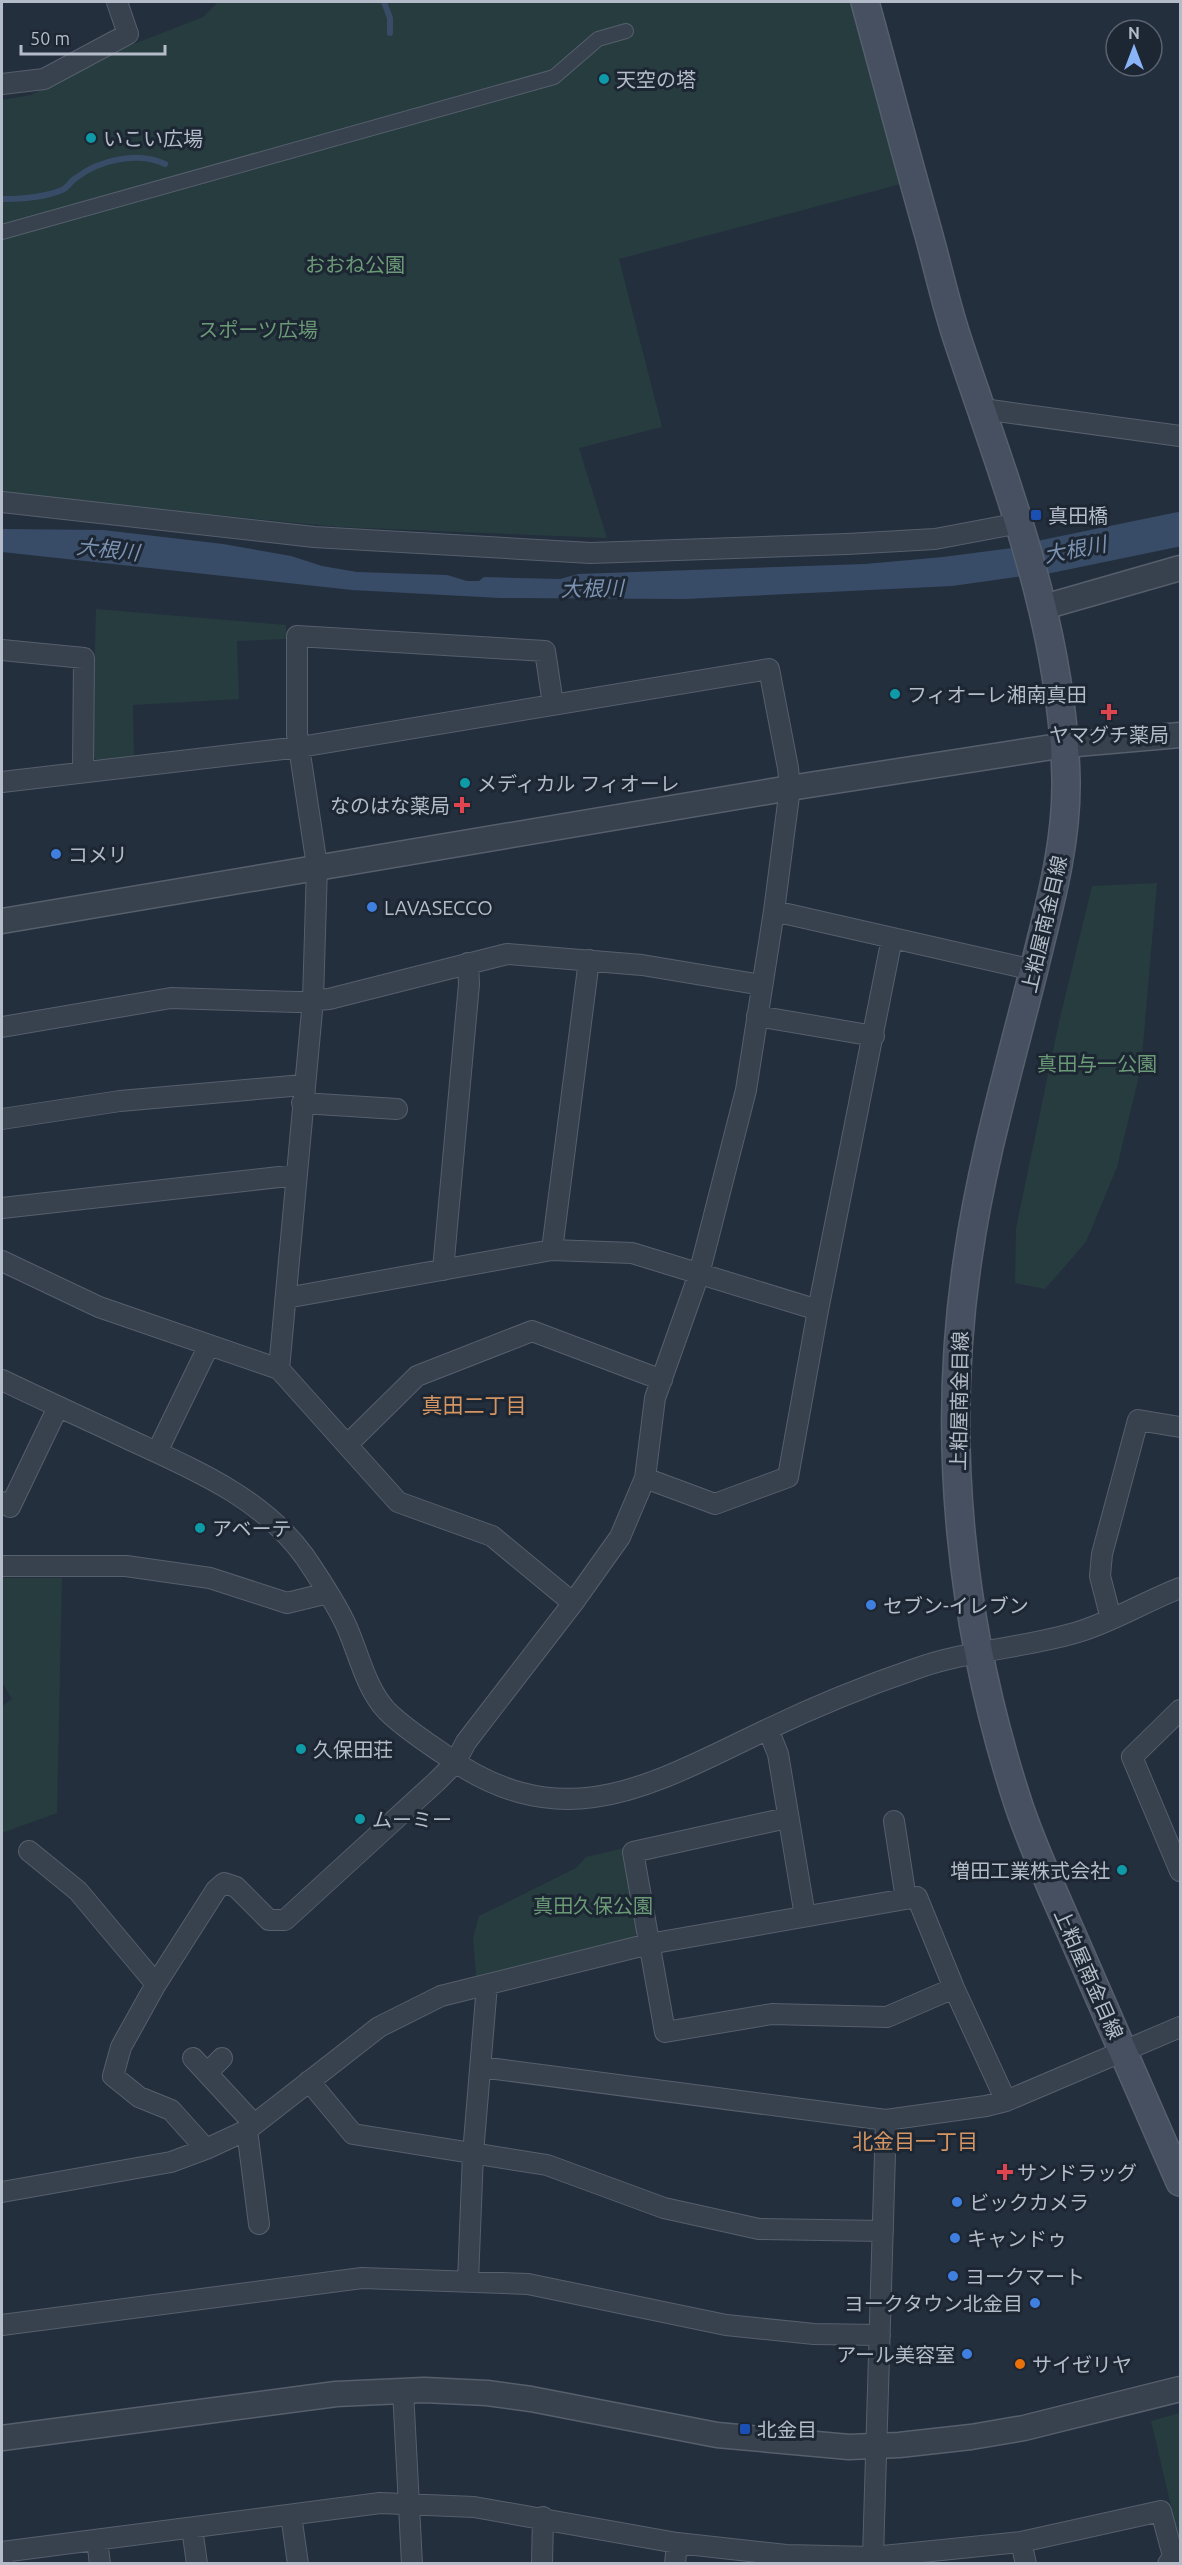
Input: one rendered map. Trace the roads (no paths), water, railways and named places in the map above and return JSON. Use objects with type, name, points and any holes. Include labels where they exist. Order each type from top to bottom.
[{"type":"main road","name":"上粕屋南金目線","points":[[865,2],[957,338],[983,409],[1042,601],[1053,655],[1065,745],[1066,819],[1058,873],[982,1177],[967,1258],[958,1348],[956,1429],[959,1529],[978,1652],[1019,1806],[1045,1873],[1180,2182]]},
{"type":"street","points":[[2,84],[44,79],[128,34],[117,2]]},
{"type":"street","points":[[2,232],[554,77],[598,39],[626,31]]},
{"type":"street","points":[[983,409],[1180,436]]},
{"type":"street","points":[[2,502],[314,537],[591,553],[913,540],[1000,529],[1022,530]]},
{"type":"street","points":[[1042,601],[1180,568]]},
{"type":"street","points":[[279,1369],[302,1094],[313,1000],[317,866],[297,734],[297,636],[545,651],[553,704]]},
{"type":"street","points":[[2,650],[84,658],[83,772]]},
{"type":"street","points":[[2,782],[300,747],[769,669],[788,768],[790,788],[774,911],[746,1090],[699,1274],[655,1398],[645,1478],[620,1537],[573,1603],[466,1742],[455,1763],[285,1920],[269,1920],[236,1887],[224,1883],[216,1890],[156,1984],[121,2047],[113,2076],[139,2097],[171,2110],[206,2149]]},
{"type":"street","points":[[2,921],[317,866],[790,788],[1065,745],[1180,735]]},
{"type":"street","points":[[774,911],[1033,970]]},
{"type":"street","points":[[645,1478],[715,1504],[788,1477],[818,1310],[892,938]]},
{"type":"street","points":[[2,1027],[171,998],[297,1002],[329,999],[507,954],[642,966],[762,985]]},
{"type":"street","points":[[552,1250],[589,960]]},
{"type":"street","points":[[443,1270],[469,984],[468,963]]},
{"type":"street","points":[[757,1016],[874,1036]]},
{"type":"street","points":[[2,1119],[120,1101],[302,1094],[397,1109]]},
{"type":"street","points":[[2,1208],[297,1175]]},
{"type":"street","points":[[286,1298],[552,1250],[632,1253],[818,1310]]},
{"type":"street","points":[[2,1261],[99,1307],[279,1369],[398,1502],[492,1536],[573,1603]]},
{"type":"street","points":[[346,1445],[417,1376],[532,1331],[662,1380]]},
{"type":"street","points":[[157,1452],[209,1345]]},
{"type":"street","points":[[2,1380],[227,1487],[263,1512],[286,1533],[328,1593],[344,1621],[382,1705],[405,1726],[465,1770],[530,1794],[572,1799],[597,1798],[625,1792],[662,1780],[768,1729],[915,1669],[978,1652],[1080,1631],[1180,1588]]},
{"type":"street","points":[[2,1502],[10,1507],[58,1407]]},
{"type":"street","points":[[1111,1619],[1100,1576],[1102,1554],[1138,1420],[1180,1427]]},
{"type":"street","points":[[2,1566],[126,1566],[210,1578],[287,1603],[328,1593]]},
{"type":"street","points":[[1180,1710],[1132,1757],[1180,1871]]},
{"type":"street","points":[[768,1729],[778,1754],[805,1916]]},
{"type":"street","points":[[787,1818],[633,1852],[665,2032],[772,2014],[886,2017],[954,1988]]},
{"type":"street","points":[[894,1821],[906,1899]]},
{"type":"street","points":[[29,1851],[78,1890],[156,1984]]},
{"type":"street","points":[[2,2192],[171,2162],[206,2149],[250,2127],[379,2027],[441,1996],[650,1944],[917,1897],[954,1988],[1006,2101]]},
{"type":"street","points":[[468,2281],[473,2154],[488,1985]]},
{"type":"street","points":[[481,2067],[886,2120],[986,2106],[1006,2101],[1180,2027]]},
{"type":"street","points":[[193,2058],[250,2127],[259,2224]]},
{"type":"street","points":[[207,2073],[222,2058]]},
{"type":"street","points":[[309,2081],[353,2134],[547,2165],[664,2208],[759,2229],[883,2231]]},
{"type":"street","points":[[876,2560],[876,2446],[886,2120]]},
{"type":"street","points":[[2,2325],[362,2278],[528,2284],[726,2325],[814,2334],[880,2335]]},
{"type":"street","points":[[2,2438],[336,2394],[403,2390],[487,2393],[531,2399],[717,2435],[783,2442],[876,2446],[971,2437],[1024,2428],[1180,2389]]},
{"type":"street","points":[[403,2390],[412,2564]]},
{"type":"street","points":[[3,2564],[2,2552],[380,2503],[474,2507],[543,2517],[676,2543],[786,2559],[876,2560],[1022,2542],[1161,2511],[1173,2556],[1168,2564]]},
{"type":"street","points":[[291,2515],[298,2564]]},
{"type":"street","points":[[542,2564],[543,2517]]},
{"type":"street","points":[[192,2528],[197,2564]]},
{"type":"street","points":[[97,2540],[100,2564]]},
{"type":"street","points":[[1022,2542],[1026,2564]]},
{"type":"street","points":[[675,2564],[676,2543]]},
{"type":"water","points":[[1180,516],[1180,528],[1180,541],[1059,571],[952,586],[685,599],[500,598],[352,590],[2,552],[2,529],[103,530],[223,544],[291,556],[322,566],[357,572],[447,575],[467,581],[479,581],[484,577],[560,579],[578,574],[865,564],[1043,544],[1069,536],[1109,532]],"holes":[[[1180,528],[1134,536],[1129,539],[1123,550],[1094,557],[1088,552],[1090,546],[1145,530]]]},
{"type":"waterway","points":[[384,2],[390,18],[390,33]]},
{"type":"waterway","points":[[2,199],[32,198],[55,193],[96,166],[119,159],[143,158],[165,164]]},
{"type":"waterway","name":"大根川","points":[[1044,557],[1180,529]]},
{"type":"place","name":"天空の塔","points":[[604,79]]},
{"type":"place","name":"いこい広場","points":[[91,138]]},
{"type":"place","name":"真田橋","points":[[1036,515]]},
{"type":"place","name":"フィオーレ湘南真田","points":[[895,694]]},
{"type":"place","name":"ヤマグチ薬局","points":[[1109,712]]},
{"type":"place","name":"メディカル フィオーレ","points":[[465,783]]},
{"type":"place","name":"なのはな薬局","points":[[462,805]]},
{"type":"place","name":"コメリ","points":[[56,854]]},
{"type":"place","name":"LAVASECCO","points":[[372,907]]},
{"type":"place","name":"アベーテ","points":[[200,1528]]},
{"type":"place","name":"セブン-イレブン","points":[[871,1605]]},
{"type":"place","name":"久保田荘","points":[[301,1749]]},
{"type":"place","name":"ムーミー","points":[[360,1819]]},
{"type":"place","name":"増田工業株式会社","points":[[1122,1870]]},
{"type":"place","name":"サンドラッグ","points":[[1005,2172]]},
{"type":"place","name":"ビックカメラ","points":[[957,2202]]},
{"type":"place","name":"キャンドゥ","points":[[955,2238]]},
{"type":"place","name":"ヨークマート","points":[[953,2276]]},
{"type":"place","name":"ヨークタウン北金目","points":[[1035,2303]]},
{"type":"place","name":"アール美容室","points":[[967,2354]]},
{"type":"place","name":"サイゼリヤ","points":[[1020,2364]]},
{"type":"place","name":"北金目","points":[[745,2429]]},
{"type":"district","name":"真田二丁目","points":[[474,1405]]},
{"type":"district","name":"北金目一丁目","points":[[915,2141]]},
{"type":"park label","name":"おおね公園","points":[[355,264]]},
{"type":"park label","name":"スポーツ広場","points":[[258,329]]},
{"type":"park label","name":"真田与一公園","points":[[1097,1063]]},
{"type":"park label","name":"真田久保公園","points":[[593,1905]]}]
